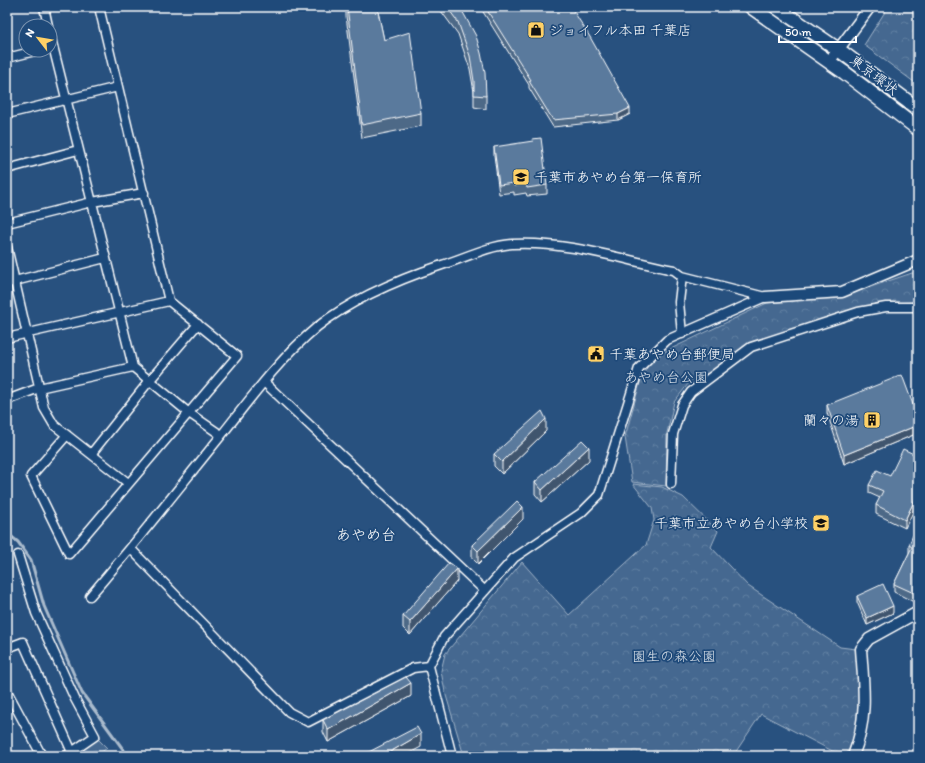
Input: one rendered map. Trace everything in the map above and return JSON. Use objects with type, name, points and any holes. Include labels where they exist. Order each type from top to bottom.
[{"type":"highway","name":"東京環状","points":[[752,7],[829,62],[918,129]]},
{"type":"highway","name":"東京環状","points":[[776,7],[839,50],[918,110]]},
{"type":"street","points":[[44,7],[46,18]]},
{"type":"street","points":[[67,435],[31,476],[69,554],[237,356],[169,301],[99,7]]},
{"type":"street","points":[[829,62],[870,7]]},
{"type":"street","points":[[7,58],[18,55]]},
{"type":"street","points":[[55,58],[133,367],[189,412],[221,435]]},
{"type":"street","points":[[7,114],[118,87]]},
{"type":"street","points":[[7,169],[78,150]]},
{"type":"street","points":[[7,223],[92,202],[144,192]]},
{"type":"street","points":[[90,596],[131,549],[264,382],[292,351],[318,327],[350,305],[421,272],[510,244],[552,244],[674,270],[682,276],[765,297],[842,292],[918,260]]},
{"type":"street","points":[[7,247],[10,282],[26,334],[39,388],[48,417],[54,425],[128,483]]},
{"type":"street","points":[[10,282],[105,258]]},
{"type":"street","points":[[682,276],[678,302],[682,334]]},
{"type":"street","points":[[452,756],[429,666],[444,637],[514,558],[581,513],[599,495],[639,368],[667,340],[765,297]]},
{"type":"street","points":[[7,338],[169,301]]},
{"type":"street","points":[[671,484],[673,434],[682,405],[691,392],[751,347],[858,312],[886,307],[918,307]]},
{"type":"street","points":[[91,454],[150,380],[198,324]]},
{"type":"street","points":[[7,400],[39,388],[133,367]]},
{"type":"street","points":[[264,382],[485,591]]},
{"type":"street","points":[[131,549],[289,712],[308,722],[413,668],[429,666]]},
{"type":"street","points":[[7,648],[23,642],[69,754],[95,736],[75,699],[36,613],[18,555]]},
{"type":"street","points":[[854,756],[859,742],[865,705],[861,649],[869,639],[918,612]]},
{"type":"street","points":[[7,691],[42,756]]},
{"type":"green space","points":[[888,7],[918,7],[918,85],[864,45]]},
{"type":"green space","name":"あやめ台公園","points":[[912,273],[918,274],[918,302],[887,303],[860,307],[751,343],[709,373],[692,379],[674,402],[667,433],[666,486],[632,482],[625,437],[641,379],[648,365],[658,355],[767,303],[844,296]]},
{"type":"green space","name":"園生の森公園","points":[[633,484],[662,487],[683,497],[718,531],[711,547],[748,586],[840,647],[856,649],[858,691],[857,716],[852,742],[847,756],[842,756],[761,714],[733,756],[464,756],[445,692],[441,671],[445,654],[522,562],[569,615],[646,545],[654,520],[652,508]]},
{"type":"green space","points":[[98,739],[107,748],[96,756],[74,756]]},
{"type":"building","points":[[347,7],[377,7],[384,40],[410,32],[421,113],[362,125]]},
{"type":"building","points":[[447,7],[460,7],[476,36],[485,73],[486,96],[474,95],[474,81],[470,56],[458,22]]},
{"type":"building","points":[[485,7],[571,7],[590,37],[630,108],[618,114],[553,120],[529,81],[531,80]]},
{"type":"building","points":[[541,138],[547,185],[527,188],[526,185],[514,186],[514,183],[499,185],[494,147],[533,141],[532,139]]},
{"type":"building","name":"蘭々の湯","points":[[902,375],[918,418],[918,425],[844,455],[827,405]]},
{"type":"building","points":[[542,411],[546,419],[502,462],[494,454]]},
{"type":"building","points":[[582,440],[589,447],[542,490],[535,482]]},
{"type":"building","points":[[903,449],[918,456],[918,493],[905,520],[876,505],[883,491],[869,485],[877,470],[890,476]]},
{"type":"building","points":[[517,501],[523,507],[478,551],[472,545]]},
{"type":"building","points":[[913,535],[918,538],[918,590],[916,594],[894,584],[912,547],[909,545]]},
{"type":"building","points":[[449,563],[457,569],[410,622],[403,616]]},
{"type":"building","points":[[883,584],[893,606],[867,618],[857,596]]},
{"type":"building","points":[[406,677],[411,683],[328,730],[323,720]]},
{"type":"building","points":[[417,727],[421,734],[383,756],[366,756],[365,754]]},
{"type":"waterway","points":[[7,533],[18,542],[31,560],[44,606],[82,693],[128,756]]},
{"type":"place","name":"ジョイフル本田 千葉店","points":[[536,30]]},
{"type":"place","name":"千葉市あやめ台第一保育所","points":[[521,177]]},
{"type":"place","name":"千葉あやめ台郵便局","points":[[596,354]]},
{"type":"place","name":"蘭々の湯","points":[[872,420]]},
{"type":"place","name":"千葉市立あやめ台小学校","points":[[821,523]]},
{"type":"district","name":"あやめ台","points":[[366,535]]}]
